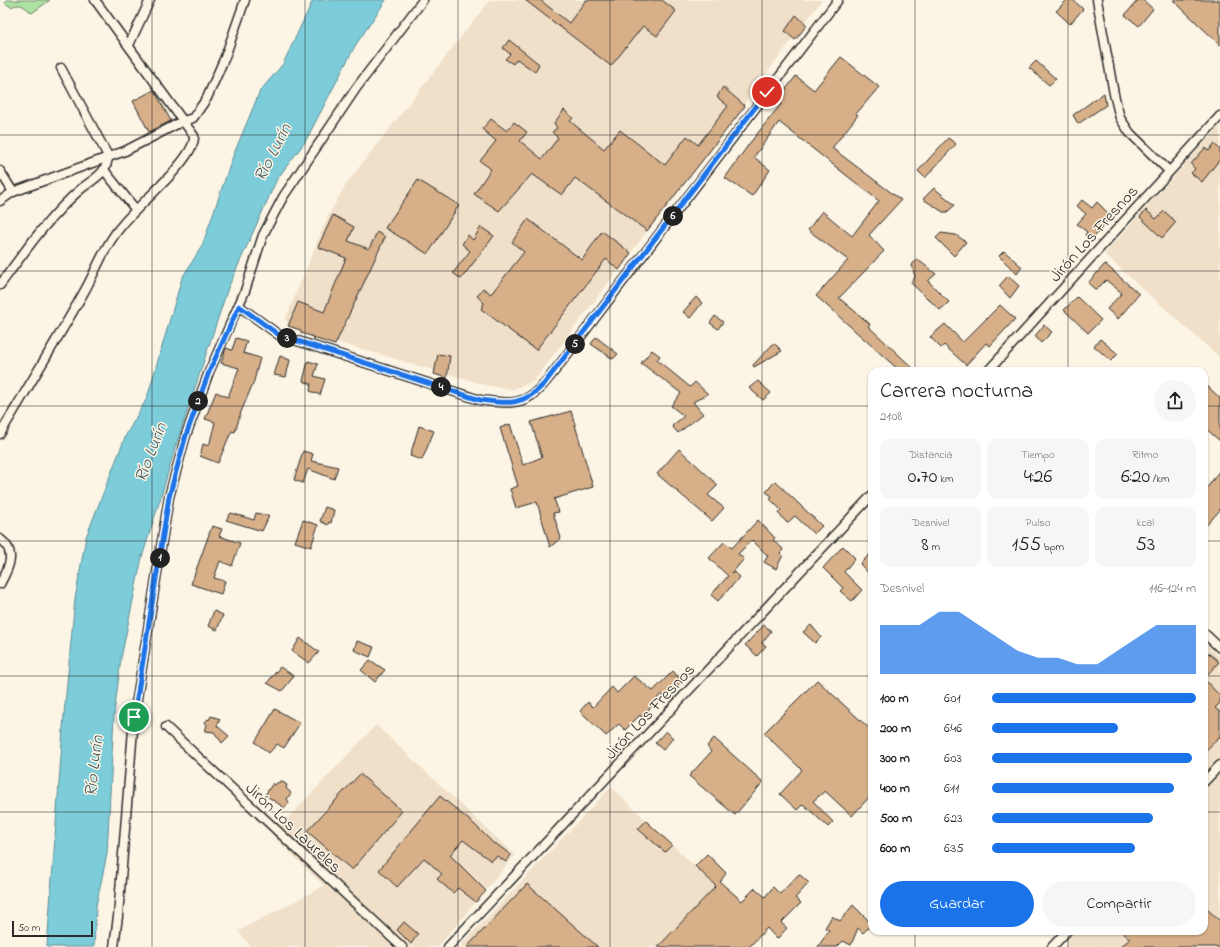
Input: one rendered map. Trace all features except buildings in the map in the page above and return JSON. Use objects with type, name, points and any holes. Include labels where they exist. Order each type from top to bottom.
[{"type":"street","points":[[0,434],[84,292],[107,244],[123,224],[182,162],[192,149],[194,136],[95,0]]},
{"type":"street","points":[[129,45],[150,0]]},
{"type":"street","points":[[0,201],[13,192],[125,151],[183,121],[193,118],[207,98],[225,57],[245,0]]},
{"type":"street","points":[[114,947],[134,717],[169,497],[186,435],[209,372],[239,306],[263,235],[283,197],[357,87],[423,0]]},
{"type":"street","points":[[239,306],[279,335],[480,400],[503,403],[518,401],[533,396],[544,384],[838,0]]},
{"type":"street","points":[[1097,0],[1114,94],[1120,118],[1130,133],[1169,171]]},
{"type":"street","points":[[0,285],[40,231],[73,196],[104,170],[108,163],[108,156],[61,68]]},
{"type":"street","name":"Jirón Los Fresnos","points":[[992,367],[1220,116]]},
{"type":"street","points":[[104,170],[136,210]]},
{"type":"street","points":[[0,171],[13,192]]},
{"type":"street","name":"Jirón Los Fresnos","points":[[448,947],[868,499]]},
{"type":"street","points":[[0,539],[5,543],[10,553],[10,564],[0,584]]},
{"type":"street","points":[[1208,637],[1220,648]]},
{"type":"street","name":"Jirón Los Laureles","points":[[166,727],[402,947]]},
{"type":"street","points":[[1208,778],[1220,765]]},
{"type":"street","points":[[1052,947],[1063,935]]},
{"type":"shaded area","points":[[490,0],[822,0],[534,381],[513,389],[489,386],[295,330],[285,320],[328,216],[346,184]]},
{"type":"shaded area","points":[[1220,125],[1220,358],[1104,254]]},
{"type":"shaded area","points":[[1208,646],[1220,657],[1220,947],[1064,947],[1067,943],[1065,935],[1208,935]]},
{"type":"shaded area","points":[[376,725],[515,855],[438,947],[251,947],[238,931],[324,886],[272,835]]},
{"type":"shaded area","points":[[611,787],[765,932],[750,947],[459,947]]},
{"type":"green space","points":[[6,0],[50,0],[32,13],[20,5],[11,7],[5,3]]},
{"type":"water","name":"Río Lurín","points":[[313,0],[386,0],[355,46],[305,142],[277,179],[228,288],[175,448],[142,557],[121,658],[114,715],[107,854],[96,906],[94,947],[47,947],[64,715],[75,599],[86,537],[126,435],[147,398],[182,278],[202,246],[233,156],[260,91],[283,64]]},
{"type":"route","points":[[134,717],[169,497],[186,435],[209,372],[239,306],[279,335],[480,400],[503,403],[518,401],[533,396],[544,384],[767,92]]}]
